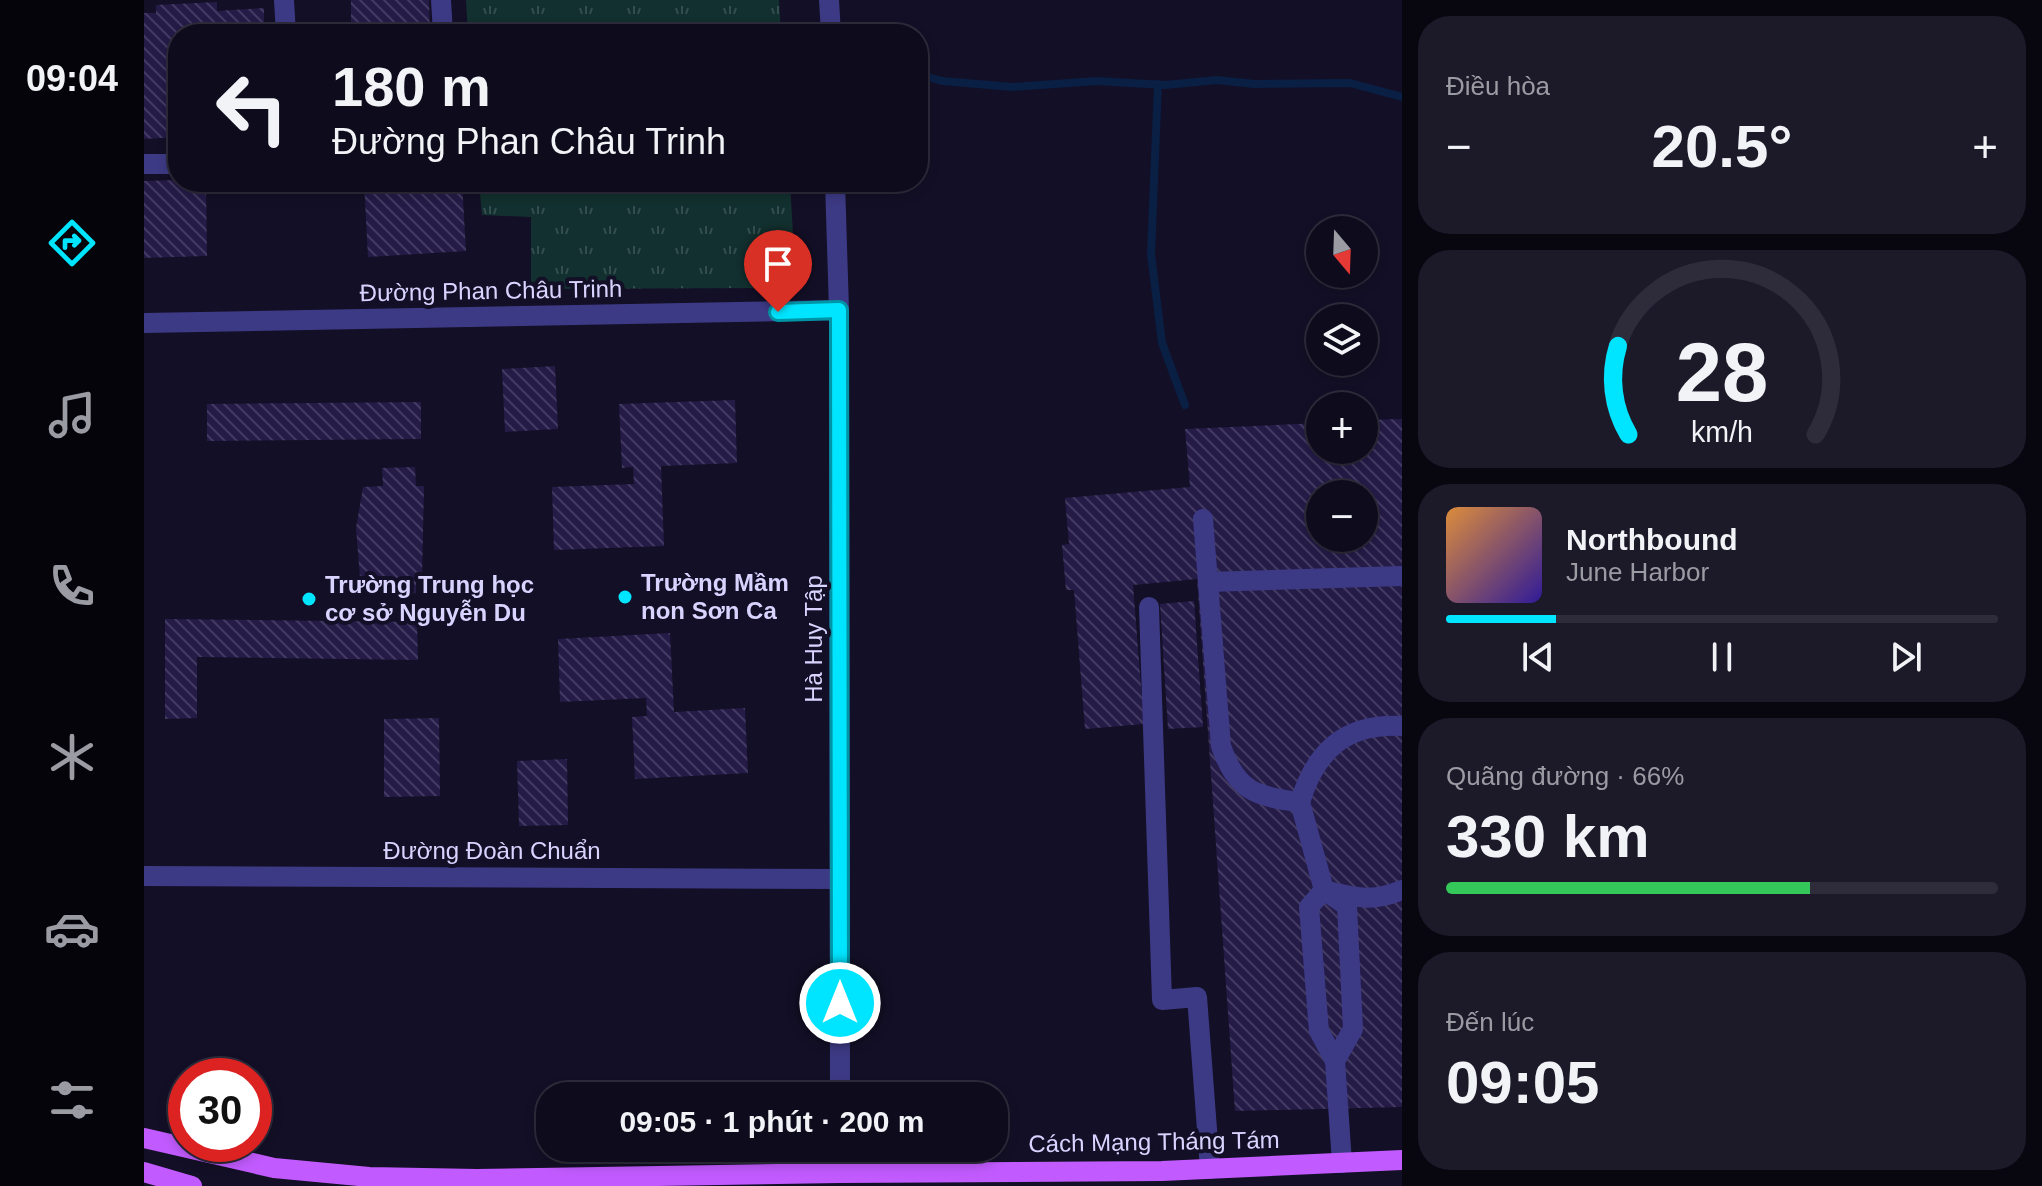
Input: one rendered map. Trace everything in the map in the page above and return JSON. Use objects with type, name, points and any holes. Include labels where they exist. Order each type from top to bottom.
[{"type":"main road","name":"Cách Mạng Tháng Tám","points":[[144,1138],[274,1168],[369,1177],[477,1179],[1162,1171],[1402,1160]]},
{"type":"main road","points":[[144,1172],[192,1186]]},
{"type":"street","points":[[284,0],[285,24]]},
{"type":"street","points":[[441,0],[442,24]]},
{"type":"street","points":[[829,0],[830,24]]},
{"type":"street","points":[[144,164],[168,164]]},
{"type":"street","name":"Hà Huy Tập","points":[[835,192],[839,310],[840,1082]]},
{"type":"street","name":"Đường Phan Châu Trinh","points":[[144,323],[839,310]]},
{"type":"street","points":[[1203,519],[1221,746],[1230,771],[1243,786],[1252,792],[1300,802]]},
{"type":"street","points":[[1208,582],[1402,576]]},
{"type":"street","points":[[1149,607],[1162,1000],[1197,997],[1210,1169]]},
{"type":"street","points":[[1335,1061],[1353,1029],[1347,906],[1324,890],[1300,802],[1308,775],[1333,745],[1365,728],[1402,726]]},
{"type":"street","name":"Đường Đoàn Chuẩn","points":[[144,876],[840,879]]},
{"type":"street","points":[[1324,890],[1368,899],[1386,897],[1402,890]]},
{"type":"street","points":[[1324,890],[1309,907],[1319,1031],[1335,1061],[1342,1163]]},
{"type":"street","points":[[840,1162],[840,1173]]},
{"type":"green space","points":[[466,0],[779,0],[780,24],[467,24]]},
{"type":"green space","points":[[480,192],[791,192],[796,288],[531,289],[531,217],[482,215]]},
{"type":"building","points":[[351,0],[429,0],[430,24],[351,24]]},
{"type":"building","points":[[217,2],[217,11],[264,8],[264,24],[168,24],[168,138],[144,139],[144,13],[156,13],[156,5]]},
{"type":"building","points":[[168,180],[168,192],[206,192],[207,256],[144,258],[144,181]]},
{"type":"building","points":[[365,192],[463,192],[466,251],[368,257]]},
{"type":"building","points":[[555,366],[558,429],[505,432],[502,369]]},
{"type":"building","points":[[735,400],[737,463],[661,466],[664,546],[554,550],[552,487],[634,484],[633,467],[622,468],[619,404]]},
{"type":"building","points":[[421,402],[421,439],[207,441],[207,404]]},
{"type":"building","points":[[1402,419],[1402,1107],[1235,1111],[1197,579],[1133,585],[1144,724],[1085,729],[1074,590],[1066,590],[1062,545],[1069,544],[1065,498],[1190,487],[1185,429],[1306,424],[1306,464],[1378,464],[1378,420]]},
{"type":"building","points":[[415,467],[416,486],[424,486],[422,579],[416,580],[416,593],[382,596],[383,577],[360,578],[356,528],[363,487],[383,486],[382,468]]},
{"type":"building","points":[[1194,601],[1203,727],[1168,729],[1160,604]]},
{"type":"building","points":[[165,619],[417,622],[418,660],[197,657],[197,718],[165,719]]},
{"type":"building","points":[[670,633],[674,712],[745,708],[748,773],[635,779],[632,717],[647,716],[646,698],[560,702],[558,639]]},
{"type":"building","points":[[439,718],[440,796],[384,797],[384,719]]},
{"type":"building","points":[[567,759],[568,825],[519,826],[517,761]]},
{"type":"waterway","points":[[928,77],[942,81],[1013,87],[1097,81],[1165,85],[1217,80],[1254,84],[1350,83],[1402,97]]},
{"type":"waterway","points":[[1158,84],[1151,254],[1162,343],[1185,405]]},
{"type":"place","name":"Trường Mầm non Sơn Ca","points":[[625,597]]},
{"type":"place","name":"Trường Trung học cơ sở Nguyễn Du","points":[[309,599]]},
{"type":"route","points":[[778,312],[839,310],[840,1003]]}]
